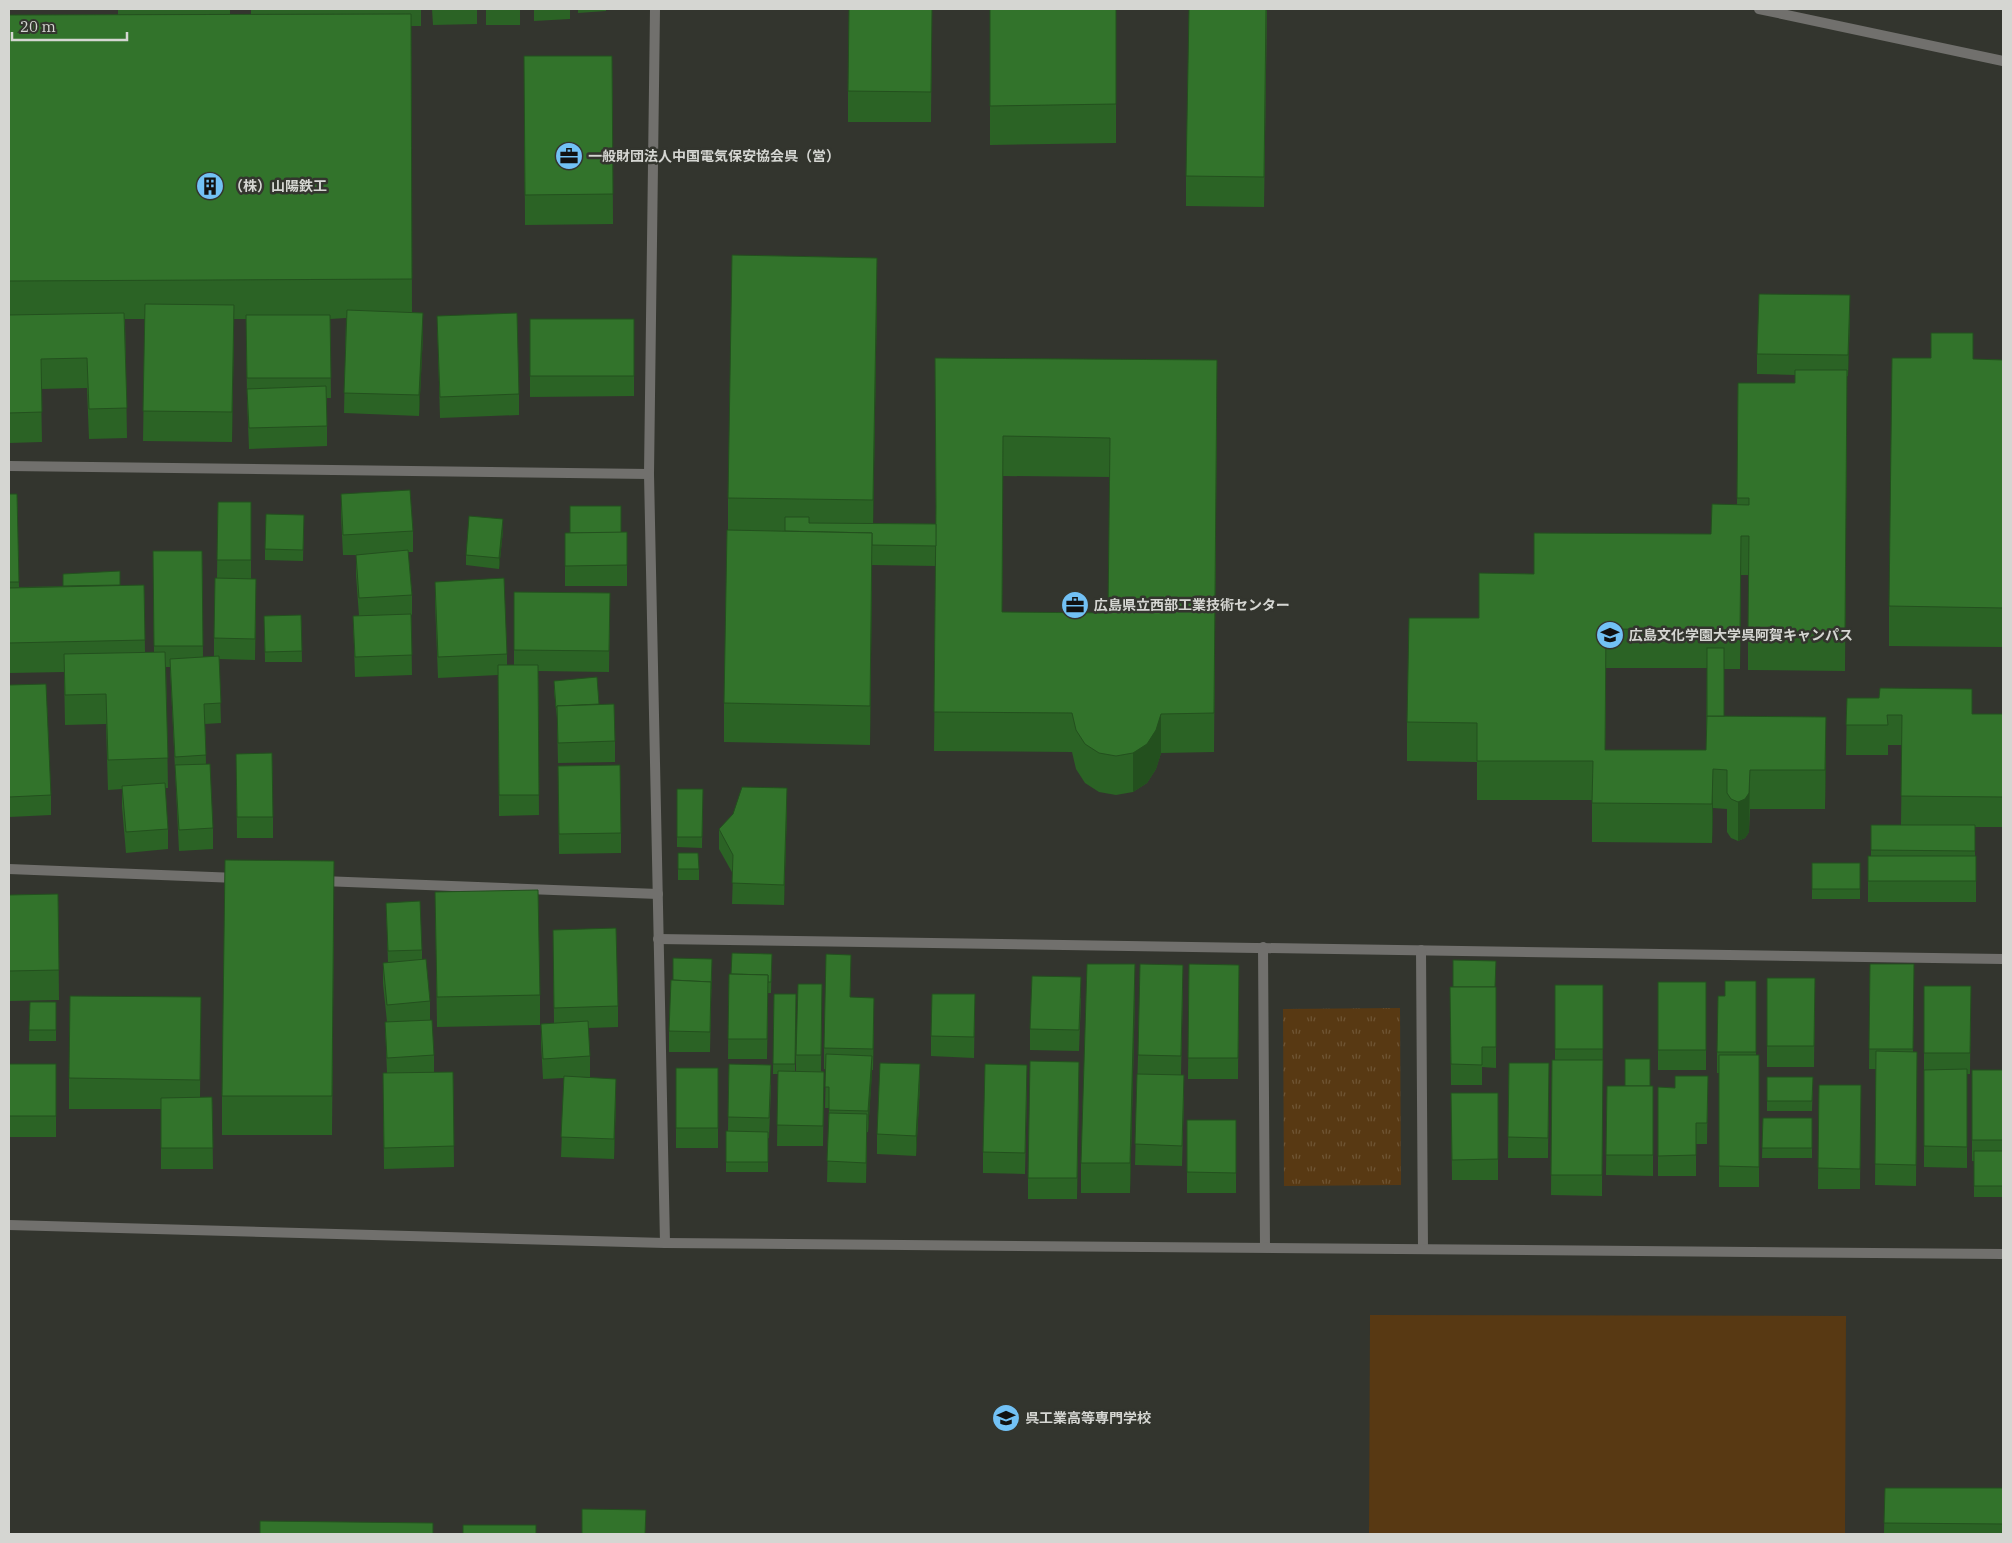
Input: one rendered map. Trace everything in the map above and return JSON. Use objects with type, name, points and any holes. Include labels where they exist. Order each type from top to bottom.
[{"type":"street","points":[[655,9],[649,474],[664,1243]]},
{"type":"street","points":[[1759,9],[2003,61]]},
{"type":"street","points":[[9,466],[649,474]]},
{"type":"street","points":[[9,869],[248,878]]},
{"type":"street","points":[[308,880],[658,894]]},
{"type":"street","points":[[658,939],[2003,959]]},
{"type":"street","points":[[1263,947],[1265,1247]]},
{"type":"street","points":[[1421,950],[1423,1249]]},
{"type":"street","points":[[9,1225],[664,1243],[2003,1254]]},
{"type":"green space","points":[[1400,1008],[1401,1185],[1284,1186],[1283,1009]]},
{"type":"green space","points":[[1370,1315],[1846,1316],[1845,1534],[1369,1534]]},
{"type":"building","points":[[849,9],[932,9],[931,92],[848,91]]},
{"type":"building","points":[[990,9],[1116,9],[1116,104],[990,106]]},
{"type":"building","points":[[1189,9],[1266,9],[1264,177],[1186,176]]},
{"type":"building","name":"（株）山陽鉄工","points":[[411,14],[412,279],[9,281],[9,15]]},
{"type":"building","name":"一般財団法人中国電気保安協会呉（営）","points":[[524,56],[612,56],[613,194],[525,195]]},
{"type":"building","points":[[732,255],[877,258],[873,500],[728,498]]},
{"type":"building","points":[[1759,294],[1850,295],[1848,355],[1757,354]]},
{"type":"building","points":[[145,304],[234,305],[232,412],[143,411]]},
{"type":"building","points":[[347,310],[423,313],[419,395],[344,393]]},
{"type":"building","points":[[124,313],[127,408],[89,409],[87,358],[41,359],[42,412],[9,413],[9,315]]},
{"type":"building","points":[[517,313],[519,394],[440,397],[437,316]]},
{"type":"building","points":[[246,315],[330,315],[331,378],[247,378]]},
{"type":"building","points":[[530,319],[634,319],[634,376],[530,376]]},
{"type":"building","points":[[1931,333],[1973,333],[1973,359],[2003,360],[2003,608],[1889,606],[1892,358],[1931,358]]},
{"type":"building","points":[[935,358],[1217,360],[1214,713],[1161,714],[1156,730],[1147,744],[1133,753],[1116,756],[1099,753],[1085,744],[1076,730],[1072,713],[934,712]],"holes":[[[1003,436],[1110,438],[1108,613],[1002,612]]]},
{"type":"building","name":"広島文化学園大学呉阿賀キャンパス","points":[[1795,370],[1847,370],[1845,632],[1748,631],[1749,536],[1741,536],[1740,630],[1606,629],[1605,750],[1706,750],[1707,716],[1826,717],[1825,770],[1750,770],[1749,793],[1745,799],[1738,802],[1731,799],[1727,793],[1727,770],[1713,769],[1712,804],[1592,803],[1593,761],[1477,761],[1477,723],[1407,722],[1409,618],[1479,618],[1479,573],[1534,574],[1534,533],[1711,534],[1712,504],[1749,505],[1749,498],[1737,498],[1738,383],[1795,383]]},
{"type":"building","points":[[326,386],[327,426],[249,428],[247,389]]},
{"type":"building","points":[[410,490],[413,531],[343,535],[341,494]]},
{"type":"building","points":[[9,494],[17,494],[19,582],[9,582]]},
{"type":"building","points":[[218,502],[251,502],[251,560],[217,560]]},
{"type":"building","points":[[570,506],[621,506],[621,533],[570,533]]},
{"type":"building","points":[[266,514],[304,515],[303,550],[265,549]]},
{"type":"building","points":[[469,516],[503,519],[499,558],[466,555]]},
{"type":"building","points":[[785,517],[809,517],[809,523],[936,524],[936,546],[872,545],[872,533],[785,531]]},
{"type":"building","points":[[727,530],[872,533],[870,706],[724,703]]},
{"type":"building","points":[[627,532],[627,565],[565,566],[565,533]]},
{"type":"building","points":[[408,550],[412,595],[359,598],[356,555]]},
{"type":"building","points":[[153,551],[202,551],[203,646],[154,646]]},
{"type":"building","points":[[120,571],[120,585],[63,586],[63,574]]},
{"type":"building","points":[[215,578],[256,579],[255,639],[214,638]]},
{"type":"building","points":[[504,578],[507,654],[438,657],[435,582]]},
{"type":"building","points":[[144,585],[145,640],[9,643],[9,588]]},
{"type":"building","points":[[514,592],[610,593],[609,651],[514,650]]},
{"type":"building","points":[[411,614],[412,655],[355,657],[353,616]]},
{"type":"building","points":[[301,615],[302,651],[265,652],[264,616]]},
{"type":"building","points":[[1707,648],[1724,648],[1724,716],[1707,716]]},
{"type":"building","points":[[165,652],[168,758],[108,760],[106,694],[65,695],[64,654]]},
{"type":"building","points":[[219,656],[221,703],[204,704],[206,755],[175,757],[170,659]]},
{"type":"building","points":[[498,665],[538,665],[539,795],[499,795]]},
{"type":"building","points":[[597,677],[599,704],[557,706],[556,708],[554,681]]},
{"type":"building","points":[[46,684],[51,795],[9,797],[9,685]]},
{"type":"building","points":[[1880,688],[1972,689],[1972,714],[2003,714],[2003,797],[1901,796],[1902,715],[1887,715],[1888,725],[1846,725],[1847,698],[1879,698]]},
{"type":"building","points":[[614,704],[615,741],[558,743],[557,706]]},
{"type":"building","points":[[272,753],[273,817],[237,817],[236,754]]},
{"type":"building","points":[[210,764],[213,828],[179,830],[175,765]]},
{"type":"building","points":[[620,765],[621,833],[559,834],[558,766]]},
{"type":"building","points":[[165,783],[168,829],[126,832],[122,786]]},
{"type":"building","points":[[742,787],[787,788],[784,885],[732,883],[733,855],[719,829],[733,814]]},
{"type":"building","points":[[677,789],[703,789],[702,837],[677,837]]},
{"type":"building","points":[[1871,825],[1975,825],[1975,851],[1871,850]]},
{"type":"building","points":[[678,853],[698,853],[699,869],[678,869]]},
{"type":"building","points":[[1868,856],[1976,856],[1976,881],[1868,881]]},
{"type":"building","points":[[225,860],[334,861],[332,1096],[222,1096]]},
{"type":"building","points":[[1812,863],[1860,863],[1860,889],[1812,889]]},
{"type":"building","points":[[538,890],[540,995],[437,997],[435,892]]},
{"type":"building","points":[[58,894],[59,970],[9,971],[9,895]]},
{"type":"building","points":[[420,901],[422,950],[388,951],[386,903]]},
{"type":"building","points":[[616,928],[618,1006],[554,1008],[553,930]]},
{"type":"building","points":[[732,953],[772,954],[771,982],[768,982],[768,975],[731,974]]},
{"type":"building","points":[[826,954],[851,955],[850,997],[874,998],[873,1049],[824,1048]]},
{"type":"building","points":[[673,958],[712,959],[711,989],[711,982],[673,980]]},
{"type":"building","points":[[426,959],[430,1001],[387,1005],[383,963]]},
{"type":"building","points":[[1453,960],[1496,961],[1495,987],[1453,987]]},
{"type":"building","points":[[1087,964],[1135,964],[1130,1163],[1081,1163]]},
{"type":"building","points":[[1140,964],[1183,965],[1181,1056],[1138,1055]]},
{"type":"building","points":[[1189,964],[1239,965],[1238,1058],[1188,1058]]},
{"type":"building","points":[[1870,964],[1914,964],[1913,1049],[1869,1049]]},
{"type":"building","points":[[729,974],[768,975],[767,1039],[728,1039]]},
{"type":"building","points":[[1032,976],[1081,977],[1079,1030],[1030,1029]]},
{"type":"building","points":[[1767,978],[1815,978],[1814,1046],[1767,1046]]},
{"type":"building","points":[[671,980],[711,982],[710,1032],[669,1031]]},
{"type":"building","points":[[1725,981],[1756,981],[1756,1052],[1717,1052],[1718,996],[1725,996]]},
{"type":"building","points":[[1658,982],[1706,982],[1706,1050],[1658,1050]]},
{"type":"building","points":[[798,984],[822,984],[821,1055],[796,1055]]},
{"type":"building","points":[[1555,985],[1603,985],[1603,1049],[1555,1049]]},
{"type":"building","points":[[1924,986],[1971,986],[1970,1053],[1924,1053]]},
{"type":"building","points":[[1450,987],[1496,987],[1496,1047],[1482,1047],[1482,1065],[1451,1064]]},
{"type":"building","points":[[774,994],[796,994],[795,1064],[773,1064]]},
{"type":"building","points":[[932,994],[975,994],[974,1037],[931,1036]]},
{"type":"building","points":[[70,996],[201,997],[200,1080],[69,1078]]},
{"type":"building","points":[[30,1002],[56,1002],[56,1030],[29,1030]]},
{"type":"building","points":[[432,1020],[434,1055],[387,1058],[385,1022]]},
{"type":"building","points":[[588,1021],[590,1056],[543,1059],[541,1024]]},
{"type":"building","points":[[1876,1051],[1917,1052],[1916,1165],[1875,1164]]},
{"type":"building","points":[[826,1054],[872,1056],[868,1111],[829,1110],[829,1087],[825,1087]]},
{"type":"building","points":[[1719,1055],[1759,1055],[1759,1167],[1719,1166]]},
{"type":"building","points":[[1625,1059],[1650,1059],[1650,1086],[1625,1086]]},
{"type":"building","points":[[1552,1060],[1603,1060],[1602,1175],[1551,1175]]},
{"type":"building","points":[[1030,1061],[1079,1062],[1077,1178],[1028,1178]]},
{"type":"building","points":[[880,1063],[920,1064],[916,1136],[877,1134]]},
{"type":"building","points":[[1509,1063],[1549,1063],[1548,1138],[1508,1137]]},
{"type":"building","points":[[9,1064],[56,1064],[56,1116],[9,1116]]},
{"type":"building","points":[[729,1064],[771,1065],[769,1118],[728,1117]]},
{"type":"building","points":[[985,1064],[1027,1065],[1025,1153],[983,1152]]},
{"type":"building","points":[[676,1068],[718,1068],[718,1128],[676,1128]]},
{"type":"building","points":[[1967,1069],[1967,1147],[1924,1146],[1924,1070]]},
{"type":"building","points":[[1972,1070],[2003,1070],[2003,1140],[1972,1140]]},
{"type":"building","points":[[778,1071],[824,1072],[823,1126],[777,1125]]},
{"type":"building","points":[[453,1072],[454,1146],[384,1148],[383,1073]]},
{"type":"building","points":[[1137,1074],[1184,1075],[1182,1146],[1135,1144]]},
{"type":"building","points":[[564,1076],[616,1079],[614,1139],[561,1137]]},
{"type":"building","points":[[1675,1076],[1708,1076],[1707,1123],[1696,1123],[1696,1155],[1658,1156],[1658,1087],[1675,1088]]},
{"type":"building","points":[[1767,1077],[1813,1077],[1812,1101],[1767,1101]]},
{"type":"building","points":[[1819,1085],[1861,1085],[1860,1169],[1818,1168]]},
{"type":"building","points":[[1607,1086],[1653,1086],[1653,1155],[1606,1155]]},
{"type":"building","points":[[1451,1093],[1498,1093],[1498,1159],[1452,1160]]},
{"type":"building","points":[[212,1097],[213,1148],[161,1148],[161,1098]]},
{"type":"building","points":[[829,1113],[867,1114],[866,1163],[827,1161]]},
{"type":"building","points":[[1763,1118],[1812,1118],[1812,1148],[1762,1148]]},
{"type":"building","points":[[1187,1120],[1236,1120],[1236,1173],[1187,1172]]},
{"type":"building","points":[[726,1131],[768,1132],[768,1162],[726,1162]]},
{"type":"building","points":[[1974,1151],[2003,1151],[2003,1186],[1974,1186]]},
{"type":"building","points":[[1885,1488],[2003,1488],[2003,1524],[1884,1523]]},
{"type":"building","points":[[582,1509],[646,1510],[645,1534],[582,1534]]},
{"type":"building","points":[[260,1521],[433,1523],[433,1534],[260,1534]]},
{"type":"building","points":[[463,1525],[536,1525],[536,1534],[463,1534]]},
{"type":"place","name":"一般財団法人中国電気保安協会呉（営）","points":[[569,156]]},
{"type":"place","name":"（株）山陽鉄工","points":[[210,186]]},
{"type":"place","name":"広島県立西部工業技術センター","points":[[1075,605]]},
{"type":"place","name":"広島文化学園大学呉阿賀キャンパス","points":[[1610,635]]},
{"type":"place","name":"呉工業高等専門学校","points":[[1006,1418]]}]
